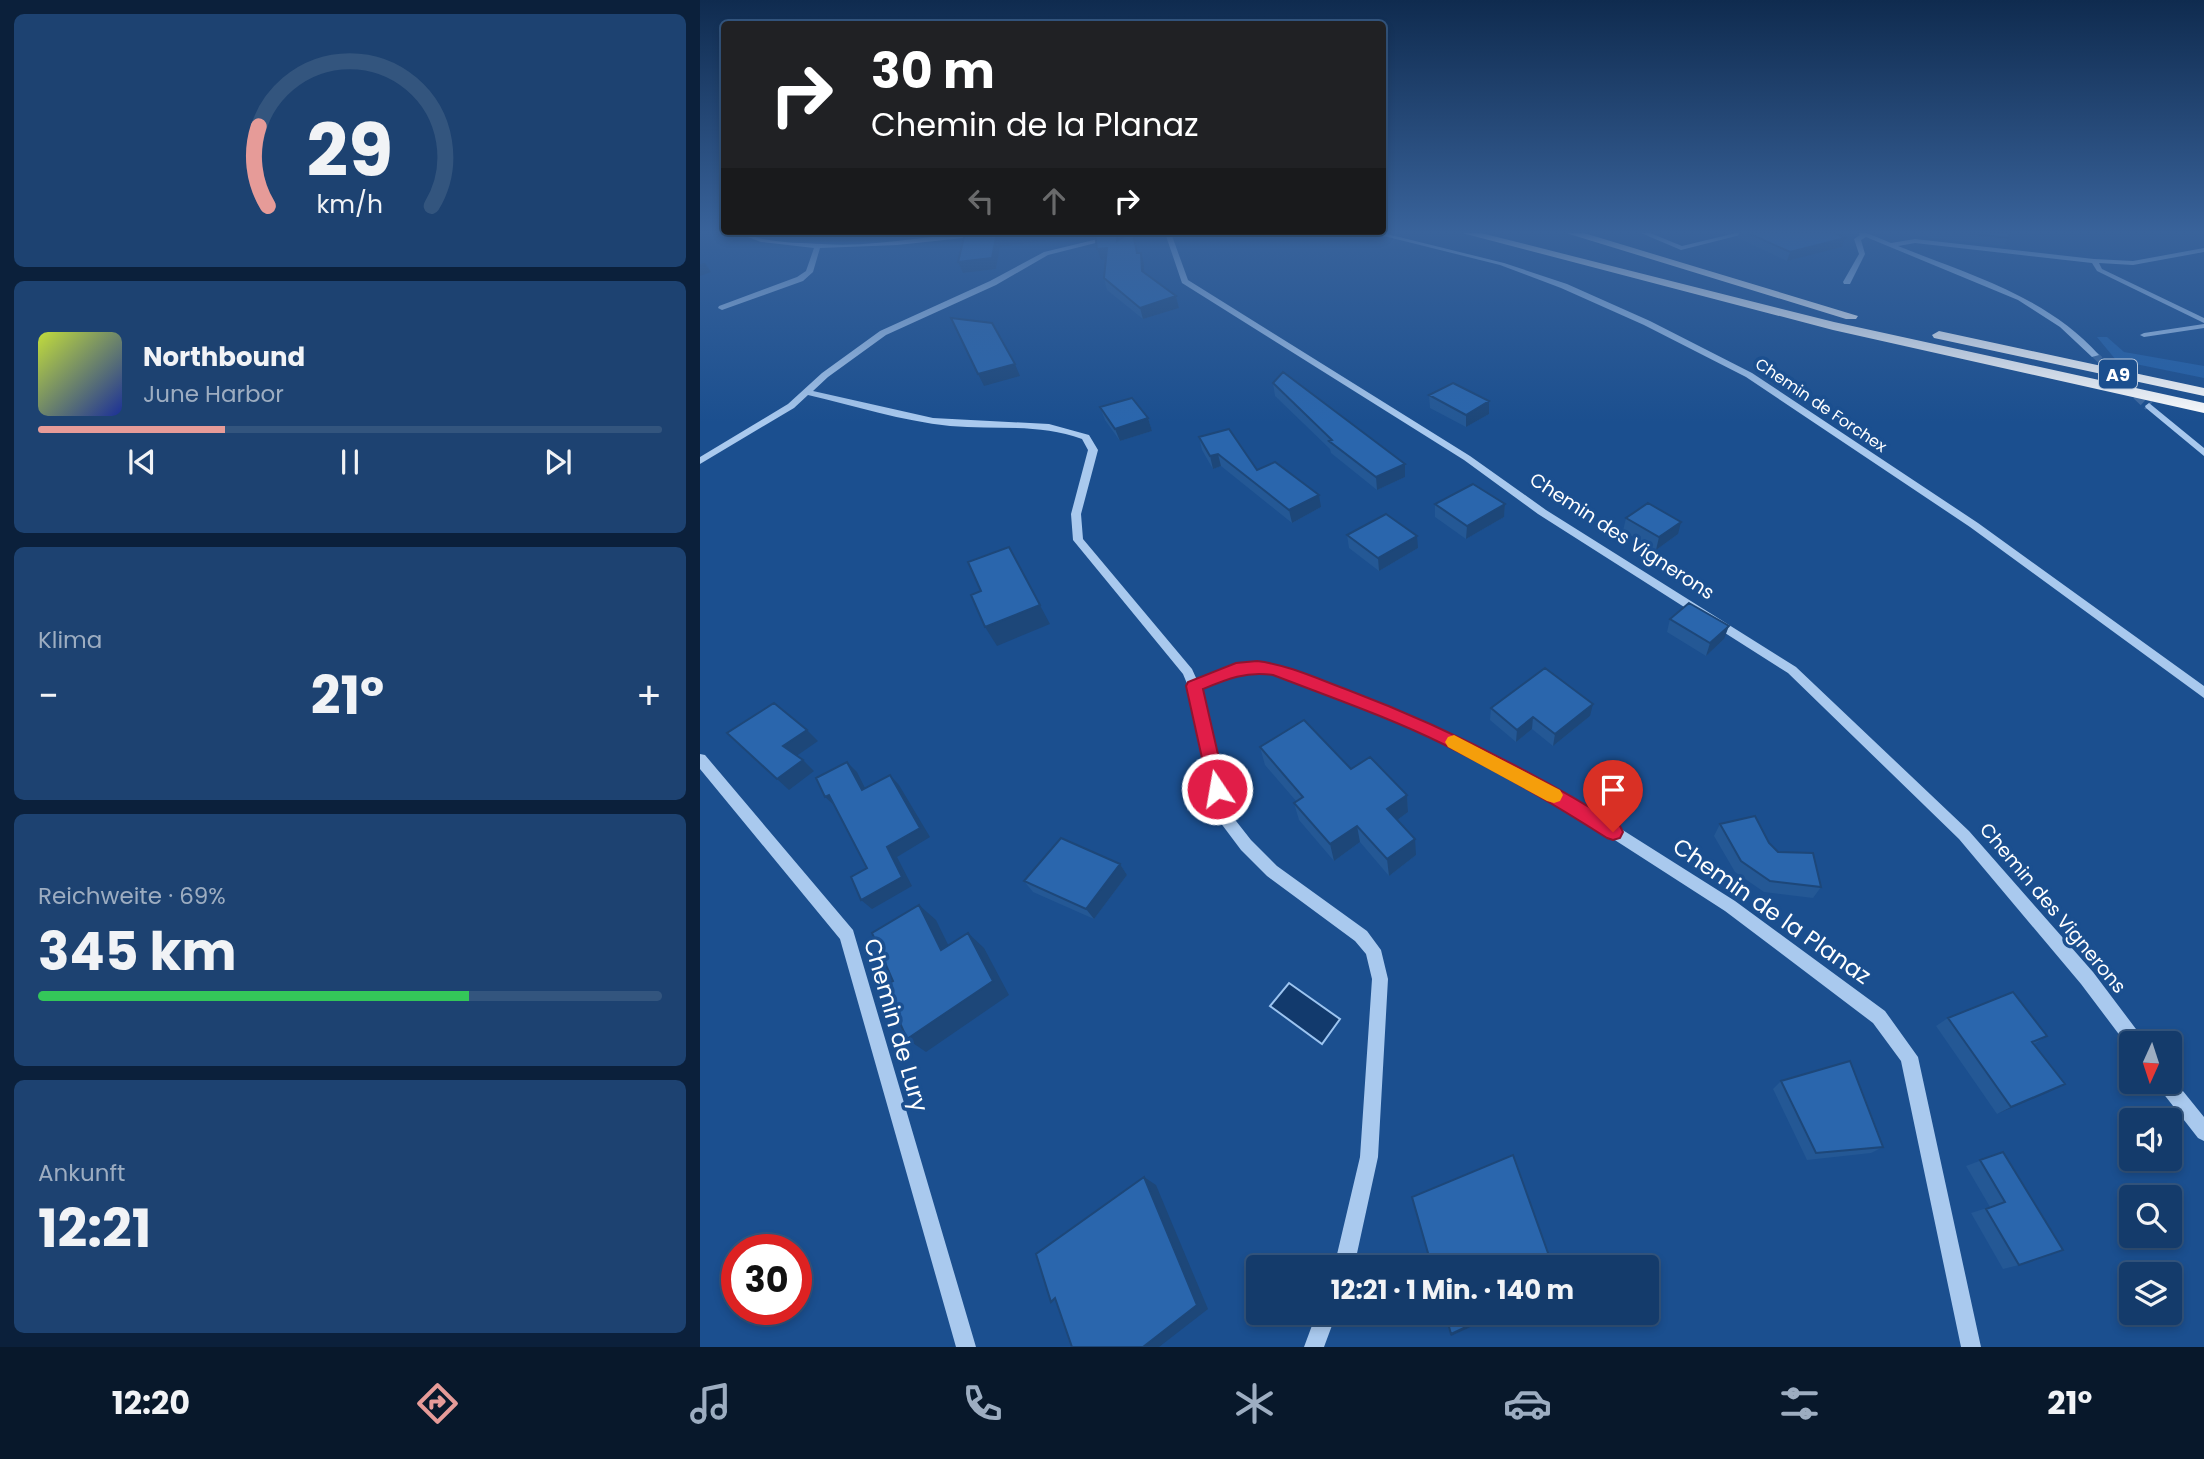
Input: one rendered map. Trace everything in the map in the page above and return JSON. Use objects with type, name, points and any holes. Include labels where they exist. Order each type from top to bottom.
[{"type":"highway","name":"A9","points":[[1712,296],[2204,408]]},
{"type":"highway","name":"A9","points":[[1769,296],[2204,392]]},
{"type":"highway","points":[[1783,296],[1851,316]]},
{"type":"street","points":[[722,308],[755,296]]},
{"type":"street","points":[[700,461],[791,406],[825,375],[883,333],[965,296]]},
{"type":"street","name":"Chemin des Vignerons","points":[[1209,296],[1467,458],[1542,512],[1792,670],[1964,835],[2087,978],[2127,1031]]},
{"type":"street","name":"Chemin de Forchex","points":[[1586,296],[1647,323],[1749,375],[1974,525],[2204,693]]},
{"type":"street","points":[[2012,296],[2029,303],[2063,325],[2095,355]]},
{"type":"street","points":[[2150,296],[2204,323]]},
{"type":"street","points":[[2144,335],[2204,323]]},
{"type":"street","points":[[807,392],[933,421],[1052,427],[1072,430],[1086,437],[1093,450],[1076,514],[1078,540],[1188,672],[1194,686],[1222,814],[1246,845],[1272,871],[1361,936],[1373,950],[1380,979],[1369,1157],[1347,1255]]},
{"type":"street","points":[[2149,406],[2204,453]]},
{"type":"street","name":"Chemin de la Planaz","points":[[1194,686],[1236,669],[1275,669],[1386,711],[1449,739],[1567,802],[1718,899],[1879,1017],[1909,1057],[1971,1347]]},
{"type":"street","name":"Chemin de Lury","points":[[700,759],[847,935],[966,1347]]},
{"type":"street","points":[[2174,1094],[2204,1132]]},
{"type":"street","points":[[1314,1347],[1322,1325]]},
{"type":"shaded area","points":[[2097,337],[2107,337],[2124,352],[2204,366],[2204,378],[2116,360]]},
{"type":"shaded area","points":[[1289,983],[1340,1019],[1322,1044],[1270,1006]]},
{"type":"building","points":[[1125,296],[1176,296],[1140,308]]},
{"type":"building","points":[[951,318],[992,323],[1015,364],[978,374]]},
{"type":"building","points":[[1283,372],[1405,464],[1376,477],[1329,441],[1332,440],[1273,383]]},
{"type":"building","points":[[1453,383],[1489,401],[1466,415],[1429,395]]},
{"type":"building","points":[[1132,398],[1148,418],[1115,429],[1100,407]]},
{"type":"building","points":[[1229,429],[1257,470],[1275,462],[1319,495],[1289,510],[1218,454],[1210,456],[1199,437]]},
{"type":"building","points":[[1473,484],[1505,504],[1467,526],[1435,504]]},
{"type":"building","points":[[1648,503],[1681,522],[1659,537],[1626,518]]},
{"type":"building","points":[[1386,514],[1417,536],[1378,558],[1347,535]]},
{"type":"building","points":[[1009,547],[1040,605],[985,627],[971,595],[981,591],[968,562]]},
{"type":"building","points":[[1689,603],[1729,626],[1710,643],[1670,619]]},
{"type":"building","points":[[1545,668],[1593,704],[1555,734],[1533,717],[1517,730],[1491,708]]},
{"type":"building","points":[[774,703],[807,730],[783,746],[803,760],[777,779],[727,733]]},
{"type":"building","points":[[1304,720],[1351,769],[1370,757],[1407,795],[1387,809],[1415,839],[1387,859],[1357,826],[1330,844],[1294,803],[1303,797],[1260,747]]},
{"type":"building","points":[[847,762],[862,790],[890,775],[920,828],[887,847],[902,877],[861,900],[851,877],[867,868],[829,795],[825,797],[816,778]]},
{"type":"building","points":[[1755,816],[1769,843],[1778,852],[1813,853],[1821,887],[1770,881],[1741,861],[1720,824]]},
{"type":"building","points":[[1061,838],[1120,864],[1086,909],[1024,881]]},
{"type":"building","points":[[919,905],[941,950],[968,933],[993,981],[907,1039],[884,986],[893,981],[872,933]]},
{"type":"building","points":[[2013,992],[2047,1036],[2032,1042],[2065,1084],[2011,1107],[1948,1018]]},
{"type":"building","points":[[1850,1061],[1883,1147],[1816,1153],[1781,1081]]},
{"type":"building","points":[[2003,1152],[2063,1250],[2019,1265],[1986,1209],[2005,1202],[1980,1160]]},
{"type":"building","points":[[1513,1155],[1549,1255],[1429,1255],[1412,1197]]},
{"type":"building","points":[[1144,1177],[1197,1305],[1143,1347],[1072,1347],[1055,1298],[1051,1302],[1036,1254]]},
{"type":"building","points":[[1449,1325],[1470,1325],[1451,1334]]},
{"type":"tunnel","points":[[2095,355],[2107,366]]},
{"type":"tunnel","points":[[2105,365],[2149,406]]},
{"type":"slow traffic","points":[[1454,742],[1554,795]]},
{"type":"route","points":[[1217,789],[1194,686],[1236,669],[1257,667],[1275,669],[1386,711],[1449,739],[1567,802],[1613,832]]}]
